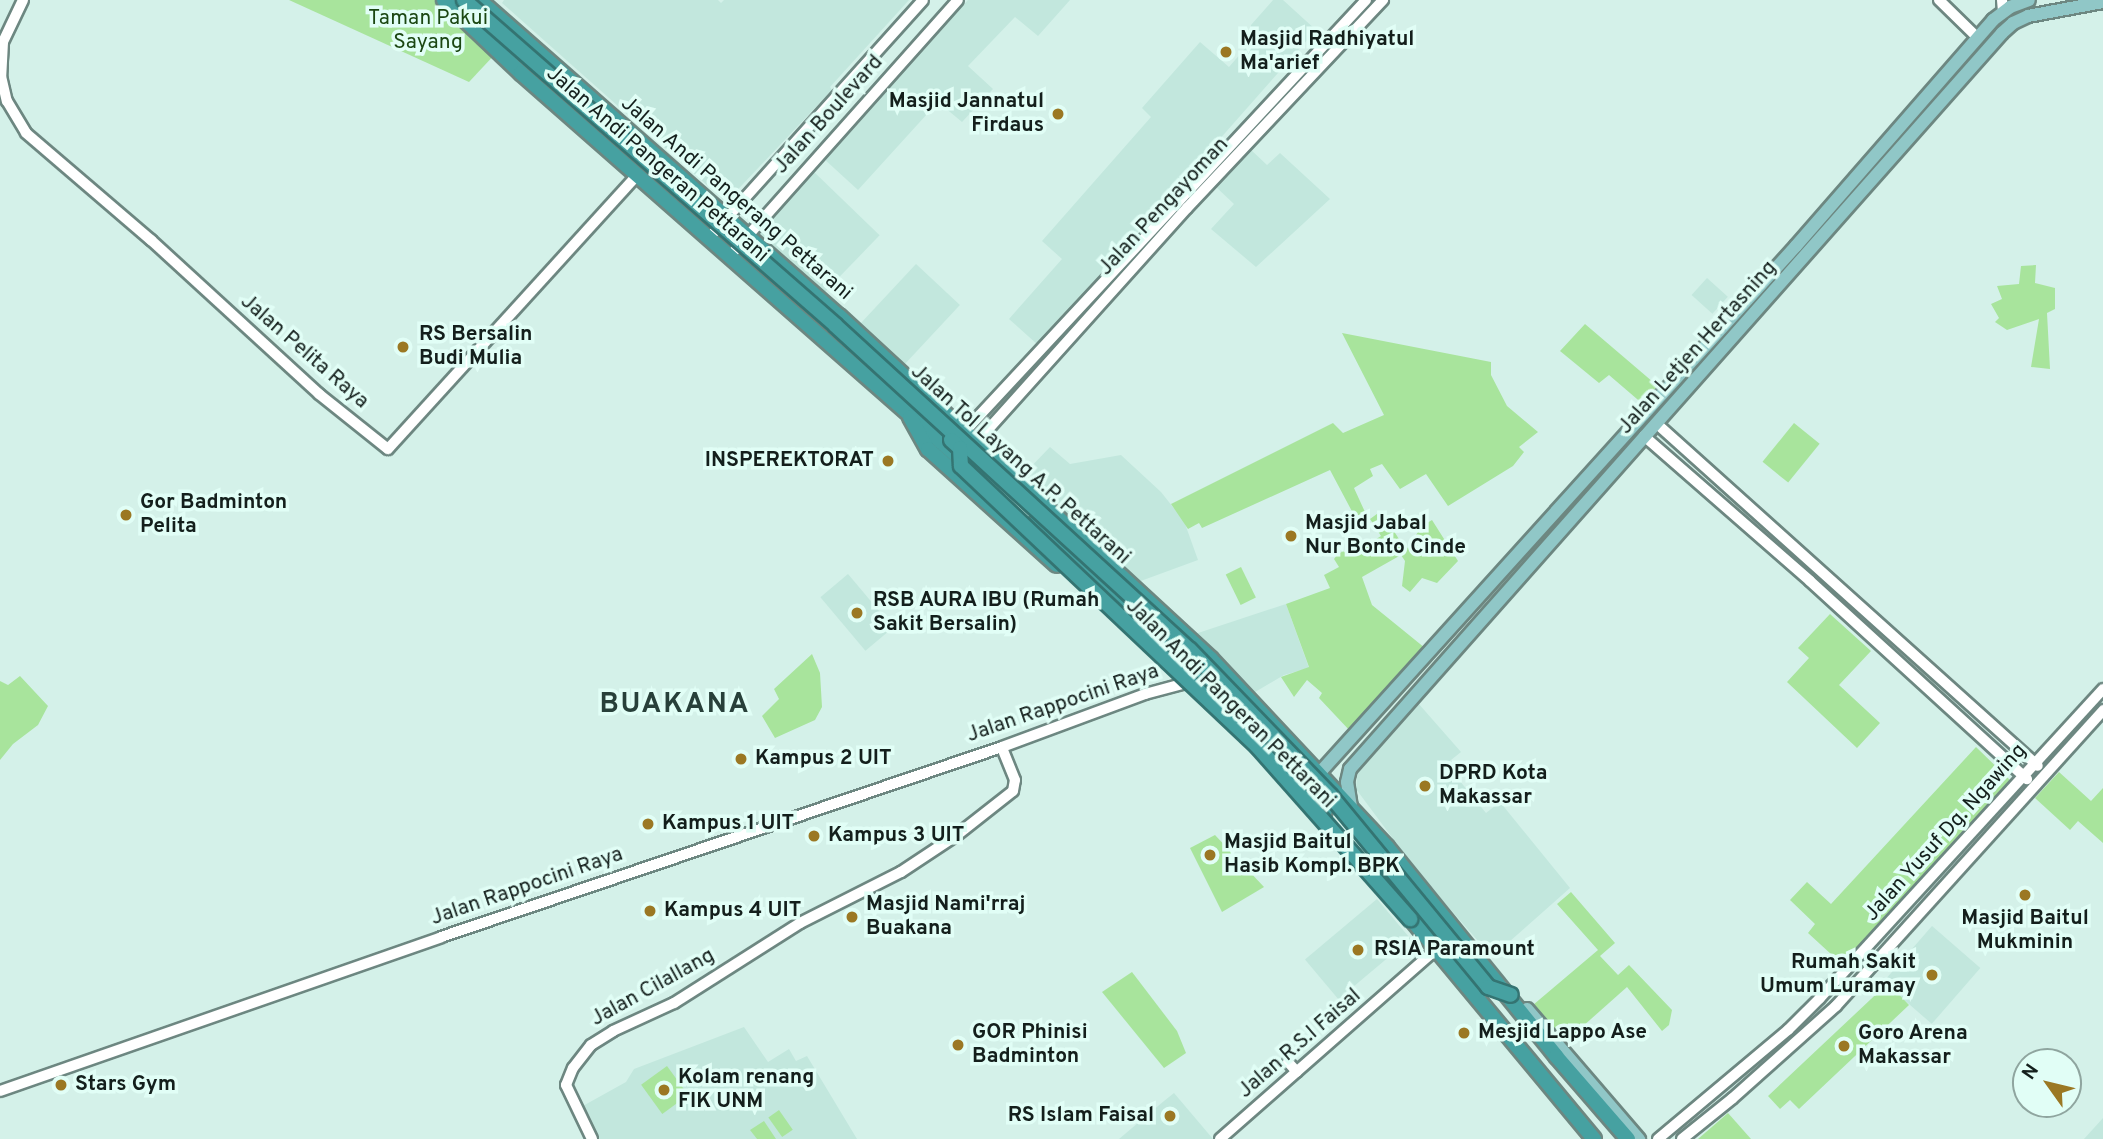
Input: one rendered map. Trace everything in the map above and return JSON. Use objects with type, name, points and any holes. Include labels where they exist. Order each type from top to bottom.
[{"type":"highway","name":"Jalan Andi Pangeran Pettarani","points":[[443,0],[520,73],[908,413],[1182,662],[1305,789],[1379,876],[1409,919],[1594,1139]]},
{"type":"highway","name":"Jalan Tol Layang A.P. Pettarani","points":[[455,0],[801,303],[960,448],[961,466],[1258,747],[1409,919]]},
{"type":"highway","name":"Jalan Tol Layang A.P. Pettarani","points":[[464,0],[835,325],[1190,650],[1331,795],[1488,987],[1510,995]]},
{"type":"highway","name":"Jalan Andi Pangerang Pettarani","points":[[479,0],[535,53],[825,304],[1149,602]]},
{"type":"highway","points":[[483,38],[490,41],[500,38],[504,32],[499,18]]},
{"type":"highway","points":[[520,73],[517,64],[519,55],[527,51],[535,53]]},
{"type":"highway","name":"Jalan Andi Pangeran Pettarani","points":[[908,413],[928,450],[1186,683],[1432,946]]},
{"type":"highway","points":[[1108,593],[1116,596],[1123,594],[1126,586],[1123,579]]},
{"type":"highway","name":"Jalan Andi Pangeran Pettarani","points":[[1149,602],[1211,659],[1322,774],[1510,995],[1565,1067]]},
{"type":"highway","points":[[1136,619],[1132,608],[1135,603],[1149,602]]},
{"type":"highway","points":[[1510,995],[1636,1139]]},
{"type":"highway","points":[[1546,1083],[1565,1067],[1628,1139]]},
{"type":"main road","name":"Jalan Letjen Hertasning","points":[[1305,789],[1322,774],[1796,246],[1978,38],[2002,6],[2029,0]]},
{"type":"main road","name":"Jalan Letjen Hertasning","points":[[1351,807],[1347,782],[1350,769],[2013,23],[2028,16],[2103,2]]},
{"type":"main road","points":[[1796,246],[1807,255]]},
{"type":"main road","points":[[1555,514],[1567,523]]},
{"type":"street","name":"Jalan Pelita Raya","points":[[23,0],[1,43],[1,75],[12,113],[44,151],[151,240],[319,394],[388,449],[637,175]]},
{"type":"street","name":"Jalan Boulevard","points":[[708,239],[923,0]]},
{"type":"street","name":"Jalan Boulevard","points":[[729,257],[958,0]]},
{"type":"street","name":"Jalan Pengayoman","points":[[964,432],[1366,0]]},
{"type":"street","name":"Jalan Pengayoman","points":[[976,443],[1186,208],[1383,0]]},
{"type":"street","points":[[1939,0],[1978,38]]},
{"type":"street","points":[[1027,362],[1039,372]]},
{"type":"street","points":[[1656,423],[2045,773]]},
{"type":"street","points":[[1644,436],[1770,546],[2034,786]]},
{"type":"street","points":[[1681,469],[1693,457]]},
{"type":"street","name":"Jalan Rappocini Raya","points":[[0,1091],[441,937],[1002,747],[1145,694],[1186,683]]},
{"type":"street","name":"Jalan Yusuf Dg. Ngawing","points":[[1658,1139],[1723,1086],[1812,1006],[2103,689]]},
{"type":"street","name":"Jalan Yusuf Dg. Ngawing","points":[[1682,1139],[1733,1098],[1836,1006],[2103,710]]},
{"type":"street","points":[[2068,727],[2078,736]]},
{"type":"street","name":"Jalan Cilallang","points":[[592,1139],[566,1085],[573,1068],[592,1045],[613,1031],[674,1003],[800,923],[901,872],[957,835],[1013,791],[1015,780],[1002,747]]},
{"type":"street","points":[[1913,898],[1925,908]]},
{"type":"street","name":"Jalan R.S.I Faisal","points":[[1220,1139],[1297,1072],[1432,946]]},
{"type":"street","points":[[1288,1062],[1297,1072]]},
{"type":"street","points":[[1723,1086],[1733,1098]]},
{"type":"shaded area","points":[[504,0],[718,0],[721,3],[724,0],[909,0],[830,87],[832,90],[726,202],[502,3]]},
{"type":"shaded area","points":[[968,0],[1070,0],[1038,36],[1015,17],[968,66],[993,89],[962,122],[938,102],[858,190],[823,158]]},
{"type":"shaded area","points":[[1273,0],[1283,0],[1316,30],[1038,345],[1009,319],[1062,259],[1042,241],[1151,117],[1142,108],[1200,42],[1229,67],[1248,45],[1251,25]]},
{"type":"shaded area","points":[[1249,148],[1267,165],[1280,153],[1330,199],[1256,267],[1211,229],[1234,204],[1215,186]]},
{"type":"shaded area","points":[[812,170],[880,235],[823,294],[755,229]]},
{"type":"shaded area","points":[[916,264],[960,305],[905,364],[861,323]]},
{"type":"shaded area","points":[[1707,278],[1728,297],[1712,314],[1692,295]]},
{"type":"shaded area","points":[[1050,447],[1070,464],[1121,455],[1161,492],[1184,521],[1198,560],[1138,582],[1129,576],[1024,474]]},
{"type":"shaded area","name":"RSB AURA IBU (Rumah Sakit Bersalin)","points":[[848,574],[893,628],[865,651],[820,597]]},
{"type":"shaded area","points":[[1286,604],[1309,668],[1284,675],[1250,695],[1195,634]]},
{"type":"shaded area","points":[[1418,703],[1461,752],[1446,764],[1486,813],[1500,802],[1570,888],[1492,957],[1417,871],[1356,789],[1358,769]]},
{"type":"shaded area","name":"RSIA Paramount","points":[[1377,899],[1410,939],[1338,999],[1305,959]]},
{"type":"shaded area","name":"Rumah Sakit Umum Luramay","points":[[1932,926],[1980,968],[1932,1024],[1883,982]]},
{"type":"shaded area","points":[[1408,942],[1416,950],[1408,958],[1400,950]]},
{"type":"shaded area","points":[[744,1027],[768,1062],[789,1049],[796,1061],[807,1056],[857,1139],[594,1139],[581,1107],[626,1082],[634,1069]]},
{"type":"shaded area","name":"RS Islam Faisal","points":[[1174,1093],[1213,1139],[1119,1139],[1164,1101]]},
{"type":"shaded area","points":[[2103,1118],[2103,1139],[2084,1139]]},
{"type":"green space","name":"Taman Pakui Sayang","points":[[289,0],[441,0],[497,52],[469,82]]},
{"type":"green space","points":[[1371,0],[1379,0],[1271,112],[1269,110]]},
{"type":"green space","points":[[2036,265],[2035,283],[2055,288],[2055,309],[2047,313],[2050,369],[2031,367],[2039,319],[2007,330],[1995,322],[1999,318],[1991,304],[2002,299],[1997,286],[2019,284],[2021,266]]},
{"type":"green space","points":[[1585,324],[1660,388],[1644,405],[1609,375],[1599,383],[1560,351]]},
{"type":"green space","points":[[1342,333],[1491,362],[1491,375],[1507,406],[1538,432],[1519,447],[1524,452],[1513,466],[1448,506],[1426,474],[1400,489],[1382,464],[1370,469],[1373,476],[1354,488],[1365,512],[1355,517],[1330,470],[1202,528],[1199,523],[1188,529],[1171,504],[1333,423],[1343,433],[1384,415]]},
{"type":"green space","points":[[1794,423],[1820,444],[1788,483],[1763,462]]},
{"type":"green space","points":[[1381,511],[1406,550],[1422,526],[1432,520],[1458,561],[1437,583],[1422,578],[1410,592],[1402,586],[1405,561],[1401,555],[1362,577],[1372,605],[1425,648],[1351,732],[1319,698],[1322,693],[1307,680],[1294,697],[1281,677],[1309,667],[1286,604],[1330,588],[1324,575],[1339,567],[1334,559],[1337,555],[1343,551],[1350,556],[1381,536],[1370,519]]},
{"type":"green space","points":[[1241,567],[1256,598],[1241,605],[1226,574]]},
{"type":"green space","points":[[1830,614],[1871,651],[1839,685],[1880,723],[1857,748],[1787,682],[1809,658],[1798,648]]},
{"type":"green space","points":[[812,654],[820,673],[822,707],[815,720],[775,738],[762,716],[779,699],[774,689]]},
{"type":"green space","points":[[20,676],[48,706],[38,725],[13,744],[0,760],[0,681],[8,685]]},
{"type":"green space","points":[[1976,747],[2013,783],[1844,966],[1808,933],[1815,924],[1790,900],[1807,882],[1831,904]]},
{"type":"green space","points":[[2059,772],[2091,801],[2103,788],[2103,843],[2078,821],[2070,830],[2035,798]]},
{"type":"green space","points":[[1215,835],[1264,887],[1222,912],[1190,848]]},
{"type":"green space","points":[[1571,892],[1615,943],[1600,956],[1618,975],[1629,965],[1672,1010],[1669,1025],[1662,1031],[1627,987],[1564,1043],[1533,1005],[1598,950],[1557,904]]},
{"type":"green space","points":[[1132,972],[1177,1031],[1186,1053],[1164,1068],[1102,992]]},
{"type":"green space","name":"Goro Arena Makassar","points":[[1888,983],[1909,1005],[1799,1109],[1790,1100],[1780,1109],[1768,1096]]},
{"type":"green space","name":"Kolam renang FIK UNM","points":[[667,1066],[688,1095],[662,1114],[641,1085]]},
{"type":"green space","points":[[779,1110],[793,1130],[782,1137],[768,1117]]},
{"type":"green space","points":[[1728,1113],[1751,1139],[1698,1139]]},
{"type":"green space","points":[[764,1121],[776,1139],[757,1139],[750,1130]]},
{"type":"place","name":"Masjid Radhiyatul Ma'arief","points":[[1226,52]]},
{"type":"place","name":"Masjid Jannatul Firdaus","points":[[1058,114]]},
{"type":"place","name":"RS Bersalin Budi Mulia","points":[[403,347]]},
{"type":"place","name":"INSPEREKTORAT","points":[[888,461]]},
{"type":"place","name":"Gor Badminton Pelita","points":[[126,515]]},
{"type":"place","name":"Masjid Jabal Nur Bonto Cinde","points":[[1291,536]]},
{"type":"place","name":"RSB AURA IBU (Rumah Sakit Bersalin)","points":[[857,613]]},
{"type":"place","name":"Kampus 2 UIT","points":[[741,759]]},
{"type":"place","name":"DPRD Kota Makassar","points":[[1425,786]]},
{"type":"place","name":"Kampus 1 UIT","points":[[648,824]]},
{"type":"place","name":"Kampus 3 UIT","points":[[814,836]]},
{"type":"place","name":"Masjid Baitul Hasib Kompl. BPK","points":[[1210,855]]},
{"type":"place","name":"Masjid Baitul Mukminin","points":[[2025,895]]},
{"type":"place","name":"Kampus 4 UIT","points":[[650,911]]},
{"type":"place","name":"Masjid Nami'rraj Buakana","points":[[852,917]]},
{"type":"place","name":"RSIA Paramount","points":[[1358,950]]},
{"type":"place","name":"Rumah Sakit Umum Luramay","points":[[1932,975]]},
{"type":"place","name":"Mesjid Lappo Ase","points":[[1464,1033]]},
{"type":"place","name":"GOR Phinisi Badminton","points":[[958,1045]]},
{"type":"place","name":"Goro Arena Makassar","points":[[1844,1046]]},
{"type":"place","name":"Stars Gym","points":[[61,1085]]},
{"type":"place","name":"Kolam renang FIK UNM","points":[[664,1090]]},
{"type":"place","name":"RS Islam Faisal","points":[[1170,1116]]},
{"type":"district","name":"BUAKANA","points":[[675,705]]}]
